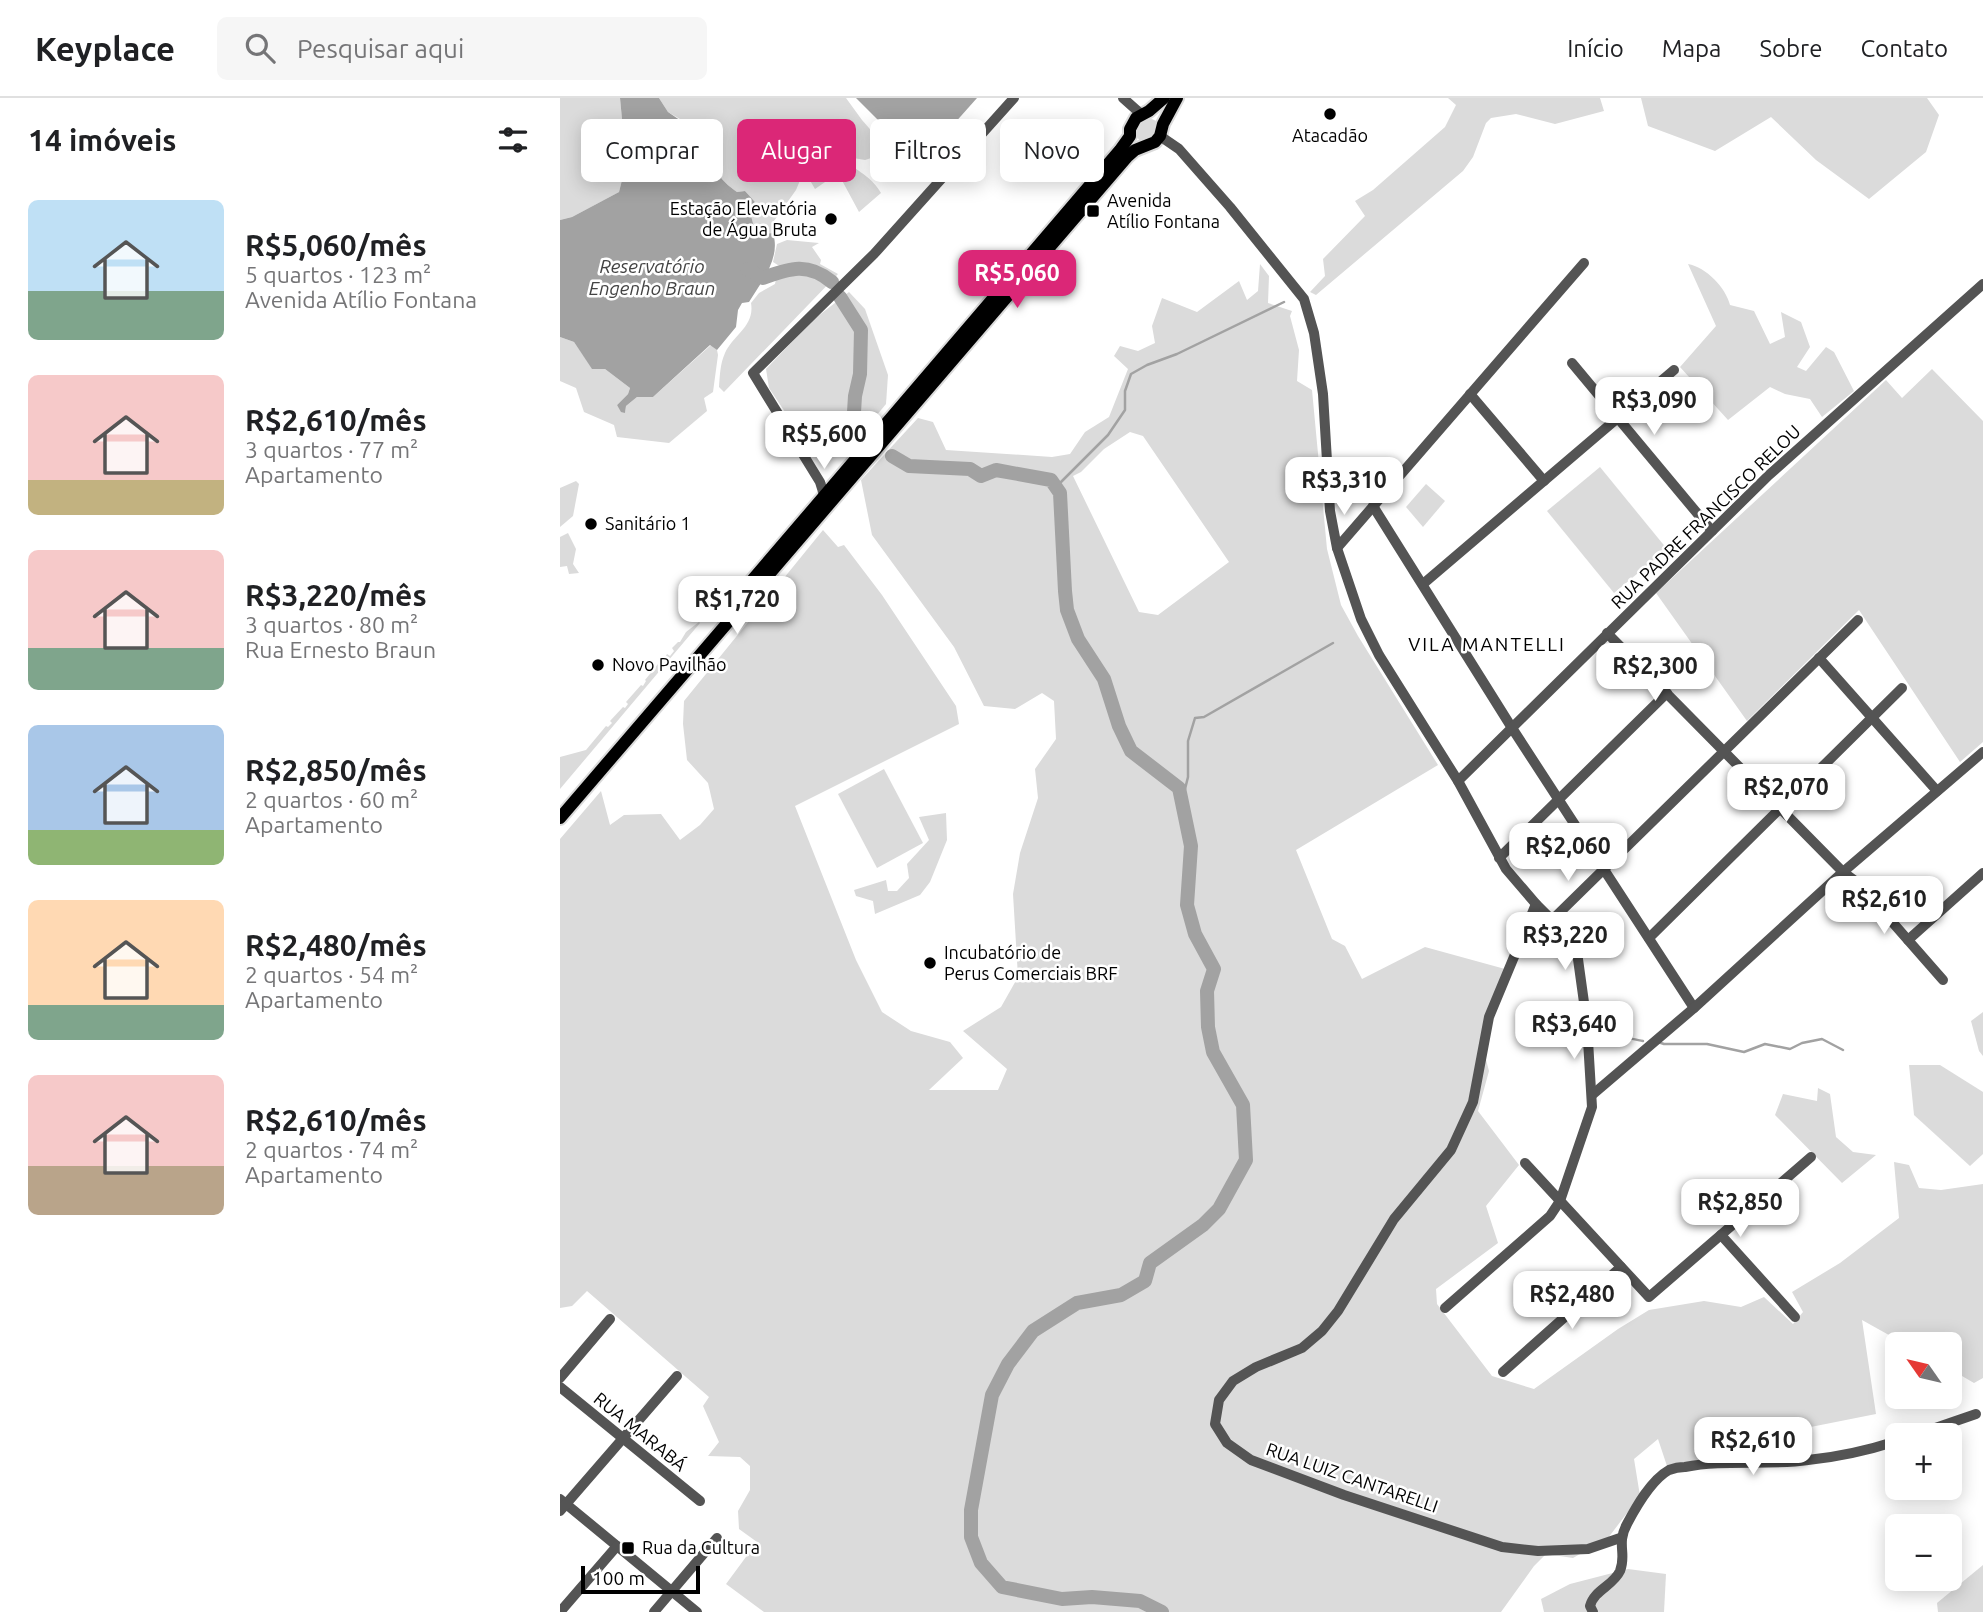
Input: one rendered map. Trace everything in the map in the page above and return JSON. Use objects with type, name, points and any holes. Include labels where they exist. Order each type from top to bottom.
[{"type":"main road","points":[[560,818],[1120,150],[1130,136],[1133,122],[1164,98]]},
{"type":"main road","points":[[560,806],[1127,157],[1143,145],[1155,142],[1177,98]]},
{"type":"main road","points":[[1145,113],[1160,118],[1161,130]]},
{"type":"main road","points":[[1130,136],[1133,141],[1143,145]]},
{"type":"street","points":[[826,501],[820,482],[753,373],[874,254],[1014,98]]},
{"type":"street","points":[[1123,98],[1145,113]]},
{"type":"street","points":[[1161,130],[1301,292],[1314,332],[1323,394],[1330,511],[1337,548],[1361,619],[1379,655],[1458,781],[1499,858],[1536,904],[1569,936],[1578,960],[1587,1024],[1592,1107],[1560,1201],[1550,1216],[1445,1308]]},
{"type":"street","points":[[1337,548],[1584,263]]},
{"type":"street","name":"RUA PADRE FRANCISCO RELOU","points":[[1458,781],[1769,475],[1983,284]]},
{"type":"street","points":[[1572,363],[1712,531]]},
{"type":"street","points":[[1423,584],[1674,370]]},
{"type":"street","points":[[1470,394],[1544,481]]},
{"type":"street","points":[[1373,506],[1512,728],[1694,1008]]},
{"type":"street","points":[[1552,920],[1858,620]]},
{"type":"street","points":[[1607,633],[1843,872],[1858,883],[1943,981]]},
{"type":"street","points":[[1819,658],[1937,791]]},
{"type":"street","points":[[1649,939],[1902,688]]},
{"type":"street","points":[[1499,858],[1667,693]]},
{"type":"street","points":[[1592,1095],[1694,1008],[1843,872],[1983,752]]},
{"type":"street","points":[[1908,940],[1983,873]]},
{"type":"street","name":"RUA LUIZ CANTARELLI","points":[[1536,904],[1489,1017],[1474,1102],[1451,1150],[1394,1219],[1338,1311],[1322,1331],[1302,1348],[1256,1367],[1233,1381],[1219,1400],[1215,1424],[1227,1443],[1251,1460],[1344,1495],[1502,1547],[1538,1551],[1588,1549],[1620,1538]]},
{"type":"street","points":[[1525,1163],[1649,1297],[1811,1157]]},
{"type":"street","points":[[1721,1235],[1796,1317]]},
{"type":"street","points":[[1503,1372],[1621,1268]]},
{"type":"street","points":[[560,1378],[610,1320]]},
{"type":"street","points":[[677,1376],[562,1505],[697,1612]]},
{"type":"street","name":"RUA MARABÁ","points":[[560,1387],[700,1501]]},
{"type":"street","points":[[1948,1423],[1976,1413]]},
{"type":"street","points":[[1593,1612],[1590,1606],[1592,1597],[1614,1581],[1621,1569],[1623,1552],[1620,1538],[1627,1523],[1656,1482],[1670,1469],[1700,1464],[1807,1461],[1885,1445]]},
{"type":"street","points":[[654,1612],[717,1538]]},
{"type":"street","points":[[561,1612],[617,1546]]},
{"type":"shaded area","points":[[560,98],[620,98],[622,119],[581,119],[581,182],[622,182],[619,192],[572,217],[560,220]]},
{"type":"shaded area","points":[[659,98],[846,98],[870,129],[870,158],[856,158],[856,119],[737,119],[737,182],[799,182],[774,221],[773,233],[763,234],[754,227],[749,208],[755,202],[745,191],[737,192],[723,180],[723,119],[680,119],[668,112]]},
{"type":"shaded area","points":[[1448,98],[1600,98],[1604,111],[1555,124],[1516,114],[1491,118],[1486,123],[1473,157],[1463,171],[1316,295],[1310,292],[1325,276],[1323,259],[1365,216],[1355,201],[1373,190],[1445,127],[1456,105]]},
{"type":"shaded area","points":[[1641,98],[1927,98],[1939,115],[1926,152],[1869,199],[1816,160],[1771,117],[1715,151],[1648,126]]},
{"type":"shaded area","points":[[1148,117],[1156,121],[1154,135],[1140,141],[1134,133],[1139,122]]},
{"type":"shaded area","points":[[856,169],[867,176],[881,193],[859,212],[843,182],[856,182]]},
{"type":"shaded area","points":[[811,182],[825,182],[815,189]]},
{"type":"shaded area","points":[[787,240],[819,243],[812,247],[821,260],[820,264],[838,274],[724,392],[719,387],[725,353],[747,324],[751,303],[759,293],[775,284],[781,267],[773,262],[777,244]]},
{"type":"shaded area","points":[[1260,264],[1269,276],[1268,303],[1292,311],[1290,316],[1299,350],[1297,381],[1312,390],[1327,549],[1341,605],[1438,765],[1296,850],[1332,939],[1345,946],[1362,979],[1425,947],[1505,969],[1484,1052],[1489,1071],[1478,1111],[1519,1165],[1486,1206],[1498,1243],[1436,1289],[1437,1304],[1492,1376],[1534,1389],[1649,1310],[1704,1301],[1741,1307],[1764,1297],[1793,1324],[1803,1312],[1792,1292],[1840,1263],[1899,1218],[1894,1162],[1909,1165],[1919,1188],[1941,1190],[1983,1184],[1983,1378],[1974,1383],[1962,1376],[1962,1332],[1885,1333],[1862,1320],[1876,1414],[1746,1440],[1734,1454],[1667,1466],[1658,1439],[1634,1459],[1640,1496],[1608,1538],[1573,1558],[1546,1554],[1534,1566],[1501,1612],[764,1612],[726,1584],[757,1542],[739,1529],[738,1511],[750,1490],[750,1466],[740,1457],[708,1456],[719,1442],[703,1406],[709,1397],[587,1291],[572,1306],[560,1308],[560,839],[601,791],[610,825],[624,815],[661,814],[680,840],[700,825],[714,809],[708,783],[687,760],[683,724],[684,701],[823,530],[838,547],[844,545],[882,595],[956,706],[959,724],[795,806],[856,960],[882,1012],[911,1031],[950,1042],[963,1058],[929,1090],[998,1090],[1007,1069],[963,1031],[1001,1007],[1018,977],[1013,894],[1020,853],[1038,798],[1035,769],[1056,739],[1054,701],[1042,693],[1015,709],[984,706],[954,647],[872,535],[861,480],[918,418],[933,422],[946,450],[1052,457],[1070,454],[1085,432],[1109,417],[1128,369],[1114,356],[1120,346],[1138,351],[1155,343],[1152,326],[1162,298],[1197,312],[1239,281],[1247,300],[1258,291]],"holes":[[[1130,432],[1143,436],[1229,562],[1158,615],[1139,612],[1073,476],[1081,472],[1104,449]]]},
{"type":"shaded area","points":[[1688,264],[1702,269],[1714,279],[1730,305],[1754,311],[1770,344],[1785,337],[1781,312],[1801,322],[1810,347],[1797,367],[1806,371],[1826,347],[1834,352],[1854,391],[1822,417],[1810,399],[1785,394],[1770,387],[1728,420],[1680,367],[1716,326]]},
{"type":"shaded area","points":[[849,292],[865,309],[888,375],[886,404],[842,457],[807,445],[769,388],[766,369],[813,320]]},
{"type":"shaded area","points":[[560,337],[574,342],[592,368],[605,369],[630,388],[617,405],[625,413],[626,406],[637,397],[653,397],[711,345],[718,355],[713,392],[704,398],[707,411],[669,443],[617,437],[614,425],[584,412],[576,388],[560,381]]},
{"type":"shaded area","points":[[1932,369],[1983,421],[1983,742],[1960,762],[1859,610],[1747,721],[1656,593],[1886,380],[1902,398]]},
{"type":"shaded area","points":[[1600,467],[1667,549],[1614,593],[1547,511]]},
{"type":"shaded area","points":[[576,481],[579,484],[573,516],[560,527],[560,488]]},
{"type":"shaded area","points":[[1426,484],[1445,501],[1423,527],[1406,507]]},
{"type":"shaded area","points":[[568,533],[576,549],[573,564],[579,573],[569,574],[567,566],[560,567],[560,537]]},
{"type":"shaded area","points":[[699,622],[560,789],[560,757],[586,750],[623,707],[625,708],[628,704],[626,702],[643,686],[658,664],[661,665],[667,654],[670,656],[674,651],[672,648],[686,632]]},
{"type":"shaded area","points":[[884,769],[923,843],[877,868],[838,794]]},
{"type":"shaded area","points":[[946,813],[947,840],[930,882],[920,895],[875,914],[873,901],[856,896],[854,890],[886,880],[888,891],[897,891],[909,878],[907,864],[929,840],[919,817]]},
{"type":"shaded area","points":[[1983,1012],[1983,1056],[1979,1051],[1971,1021]]},
{"type":"shaded area","points":[[1909,1065],[1940,1065],[1983,1092],[1983,1154],[1970,1166],[1914,1115]]},
{"type":"shaded area","points":[[1818,1088],[1830,1094],[1836,1137],[1853,1152],[1876,1155],[1842,1183],[1775,1115],[1783,1094],[1817,1101]]},
{"type":"shaded area","points":[[1983,1565],[1983,1612],[1938,1612],[1937,1603],[1952,1591],[1962,1591],[1962,1582]]},
{"type":"shaded area","points":[[1628,1569],[1666,1574],[1664,1612],[1544,1612],[1541,1599],[1570,1584]]},
{"type":"water","name":"Reservatório Engenho Braun","points":[[620,98],[659,98],[668,112],[678,119],[622,119]]},
{"type":"water","points":[[856,98],[977,98],[958,119],[877,119]]},
{"type":"water","name":"Reservatório Engenho Braun","points":[[723,180],[737,192],[745,191],[755,202],[749,208],[754,227],[763,234],[773,233],[775,242],[772,260],[764,278],[749,302],[742,303],[738,310],[736,327],[717,350],[710,345],[653,397],[637,397],[626,406],[625,413],[621,412],[617,405],[630,388],[605,369],[592,369],[574,342],[560,337],[560,220],[572,217],[619,192],[622,182],[723,182]]},
{"type":"waterway","points":[[747,269],[763,278],[790,270],[807,269],[832,282]]},
{"type":"waterway","points":[[840,297],[861,330],[860,374],[854,412],[861,433]]},
{"type":"waterway","points":[[1057,486],[1108,435],[1125,410],[1125,391],[1131,374],[1284,302]]},
{"type":"waterway","points":[[892,456],[909,466],[970,469],[981,476],[996,470],[1051,480],[1060,493],[1067,610],[1078,639],[1104,679],[1119,726],[1131,751],[1179,788],[1191,846],[1187,905],[1195,934],[1214,969],[1207,991],[1208,1027],[1213,1052],[1243,1105],[1246,1160],[1219,1209],[1203,1225],[1150,1263],[1145,1281],[1121,1295],[1077,1303],[1033,1331],[1008,1364],[992,1395],[971,1510],[971,1537],[981,1563],[1002,1587],[1062,1599],[1092,1597],[1140,1601],[1162,1612]]},
{"type":"waterway","points":[[1182,801],[1188,777],[1188,741],[1195,718],[1204,717],[1333,643]]},
{"type":"waterway","points":[[1595,1034],[1643,1041]]},
{"type":"waterway","points":[[1658,1042],[1707,1044],[1744,1052],[1765,1044],[1790,1049],[1802,1043],[1822,1039],[1843,1050]]},
{"type":"place","name":"Atacadão","points":[[1330,114]]},
{"type":"place","name":"Avenida Atílio Fontana","points":[[1093,211]]},
{"type":"place","name":"Estação Elevatória de Água Bruta","points":[[831,219]]},
{"type":"place","name":"Sanitário 1","points":[[591,524]]},
{"type":"place","name":"Novo Pavilhão","points":[[598,665]]},
{"type":"place","name":"Incubatório de Perus Comerciais BRF","points":[[930,963]]},
{"type":"place","name":"Rua da Cultura","points":[[628,1548]]},
{"type":"district","name":"VILA MANTELLI","points":[[1487,644]]}]
